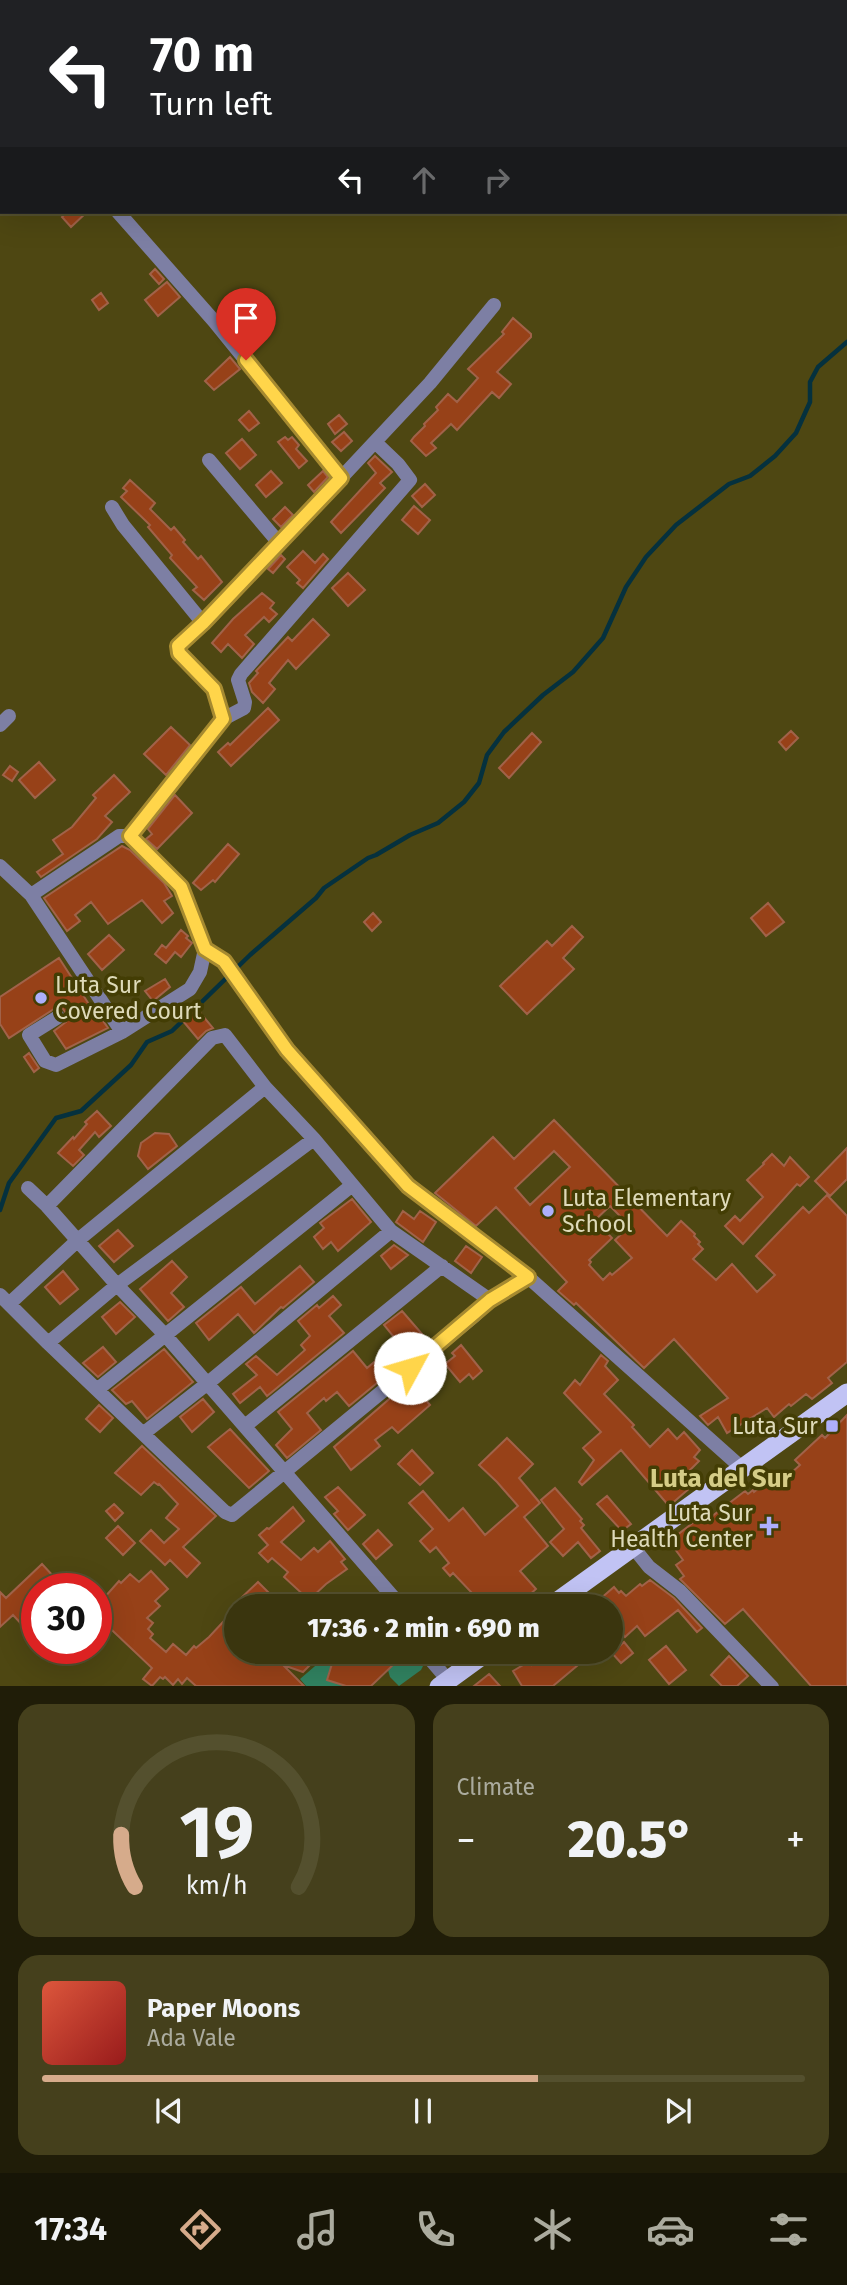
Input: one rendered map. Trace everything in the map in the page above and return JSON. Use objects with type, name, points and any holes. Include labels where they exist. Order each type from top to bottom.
[{"type":"highway","points":[[568,1594],[847,1393]]},
{"type":"highway","points":[[443,1683],[459,1664]]},
{"type":"street","points":[[120,214],[214,321],[341,478]]},
{"type":"street","points":[[223,719],[214,689],[179,653],[178,646],[203,623],[430,383],[494,305]]},
{"type":"street","points":[[130,836],[223,719],[244,708],[245,702],[238,681],[241,674],[410,480],[375,442]]},
{"type":"street","points":[[209,460],[279,543]]},
{"type":"street","points":[[112,507],[122,525],[203,623]]},
{"type":"street","points":[[31,895],[119,836],[130,836],[181,887],[205,949],[200,972],[190,989],[122,1032],[56,1065],[45,1062],[29,1035],[58,1017]]},
{"type":"street","points":[[0,866],[31,895],[122,1032]]},
{"type":"street","points":[[205,949],[224,961],[287,1050],[408,1186],[528,1277],[743,1469]]},
{"type":"street","points":[[47,1206],[212,1038],[225,1035],[265,1087],[314,1139],[391,1231],[490,1300]]},
{"type":"street","points":[[265,1087],[5,1299],[225,1512],[232,1515],[239,1511],[490,1300],[528,1277]]},
{"type":"street","points":[[48,1343],[117,1285],[314,1139]]},
{"type":"street","points":[[98,1389],[351,1186]]},
{"type":"street","points":[[28,1188],[208,1383],[390,1594]]},
{"type":"street","points":[[144,1433],[391,1231]]},
{"type":"street","points":[[245,1426],[442,1265]]},
{"type":"street","points":[[633,1547],[649,1567],[680,1591],[772,1686]]},
{"type":"street","points":[[431,1664],[443,1683]]},
{"type":"green space","points":[[317,1664],[337,1664],[352,1684],[306,1686],[300,1679]]},
{"type":"green space","points":[[394,1665],[423,1666],[399,1686],[390,1677],[388,1670]]},
{"type":"building","points":[[65,214],[85,214],[71,227],[62,217]]},
{"type":"building","points":[[155,269],[164,279],[159,284],[150,274]]},
{"type":"building","points":[[167,282],[180,297],[158,316],[145,300]]},
{"type":"building","points":[[101,293],[108,303],[99,310],[92,300]]},
{"type":"building","points":[[513,318],[531,337],[497,372],[511,384],[499,398],[492,392],[457,430],[451,424],[431,443],[436,448],[426,456],[411,441],[448,394],[457,402],[478,378],[468,369],[504,334],[502,332]]},
{"type":"building","points":[[230,357],[240,369],[214,390],[205,381]]},
{"type":"building","points":[[249,411],[259,423],[249,431],[239,420]]},
{"type":"building","points":[[339,415],[347,424],[335,434],[328,424]]},
{"type":"building","points":[[344,432],[352,441],[341,451],[332,442]]},
{"type":"building","points":[[285,437],[288,440],[292,437],[299,445],[296,449],[307,461],[299,468],[278,442]]},
{"type":"building","points":[[242,439],[256,455],[240,469],[226,453]]},
{"type":"building","points":[[375,456],[392,472],[380,483],[385,488],[341,533],[331,522],[376,473],[368,463]]},
{"type":"building","points":[[271,471],[282,483],[266,497],[256,485]]},
{"type":"building","points":[[323,471],[328,477],[314,492],[308,485]]},
{"type":"building","points":[[130,480],[155,503],[150,509],[171,530],[174,527],[185,540],[183,542],[198,559],[201,556],[222,582],[204,600],[193,590],[197,587],[170,558],[172,555],[148,527],[150,525],[121,497],[127,491],[123,488]]},
{"type":"building","points":[[425,484],[435,495],[422,507],[412,496]]},
{"type":"building","points":[[414,506],[430,520],[418,534],[402,520]]},
{"type":"building","points":[[285,507],[293,515],[281,527],[273,519]]},
{"type":"building","points":[[303,551],[315,563],[323,554],[328,559],[303,588],[297,583],[300,580],[287,567]]},
{"type":"building","points":[[281,555],[285,559],[273,573],[268,569]]},
{"type":"building","points":[[348,573],[365,590],[348,606],[332,588]]},
{"type":"building","points":[[262,593],[274,603],[270,608],[277,614],[269,622],[264,617],[245,635],[254,644],[242,658],[228,644],[221,652],[212,643],[233,619]]},
{"type":"building","points":[[313,619],[329,635],[296,669],[288,660],[269,683],[275,689],[263,703],[252,692],[249,683],[258,673],[256,671],[288,637],[292,641]]},
{"type":"building","points":[[268,708],[279,720],[231,766],[218,752],[228,743],[230,745]]},
{"type":"building","points":[[171,727],[190,745],[166,775],[144,754]]},
{"type":"building","points":[[791,731],[798,738],[786,750],[779,742]]},
{"type":"building","points":[[532,733],[541,742],[509,778],[499,768]]},
{"type":"building","points":[[39,762],[55,780],[35,798],[19,780]]},
{"type":"building","points":[[10,766],[18,772],[12,781],[3,775]]},
{"type":"building","points":[[114,775],[130,792],[105,816],[112,822],[97,839],[41,877],[37,872],[63,854],[53,840],[72,827],[96,798],[93,795]]},
{"type":"building","points":[[175,795],[192,813],[157,849],[146,839],[152,834],[148,829]]},
{"type":"building","points":[[228,844],[239,854],[215,882],[213,880],[201,890],[193,883]]},
{"type":"building","points":[[122,846],[130,850],[164,883],[172,896],[164,901],[173,913],[162,923],[142,900],[108,924],[91,902],[75,915],[80,921],[67,931],[44,898]]},
{"type":"building","points":[[768,903],[784,922],[766,936],[751,918]]},
{"type":"building","points":[[373,913],[381,922],[372,931],[364,922]]},
{"type":"building","points":[[572,926],[583,937],[563,958],[574,969],[527,1014],[500,986],[547,941],[552,946]]},
{"type":"building","points":[[181,930],[192,943],[181,957],[175,952],[166,963],[155,954],[162,945],[166,948]]},
{"type":"building","points":[[109,935],[124,950],[102,970],[88,954]]},
{"type":"building","name":"Luta Sur Covered Court","points":[[59,958],[94,1012],[96,1011],[108,1028],[66,1049],[54,1031],[66,1022],[68,1016],[63,1009],[57,1007],[9,1038],[0,1024],[0,997]]},
{"type":"building","points":[[165,979],[170,987],[153,1001],[145,991]]},
{"type":"building","points":[[197,1009],[213,1028],[198,1039],[183,1021]]},
{"type":"building","points":[[29,1053],[39,1068],[34,1072],[24,1057]]},
{"type":"building","points":[[97,1111],[111,1126],[99,1137],[95,1132],[79,1150],[84,1155],[73,1166],[58,1153],[73,1137],[74,1139],[87,1124],[85,1122]]},
{"type":"building","points":[[554,1120],[667,1236],[681,1221],[695,1234],[703,1249],[693,1259],[716,1280],[732,1264],[757,1292],[775,1275],[756,1256],[803,1207],[809,1213],[827,1195],[847,1216],[847,1362],[828,1378],[832,1383],[812,1399],[806,1394],[774,1417],[767,1408],[727,1433],[718,1417],[708,1425],[700,1416],[728,1398],[674,1339],[644,1368],[576,1303],[574,1305],[558,1291],[567,1282],[496,1207],[476,1226],[435,1193],[493,1137],[514,1159]],"holes":[[[554,1151],[570,1167],[530,1205],[515,1188]],[[610,1206],[630,1226],[615,1240],[632,1258],[603,1280],[589,1265],[589,1260],[612,1238],[595,1220]]]},
{"type":"building","points":[[155,1133],[169,1134],[177,1146],[148,1169],[138,1156],[141,1143]]},
{"type":"building","points":[[847,1148],[847,1179],[830,1196],[815,1181]]},
{"type":"building","points":[[772,1154],[784,1166],[790,1157],[809,1177],[800,1186],[797,1184],[743,1244],[725,1226],[735,1216],[740,1221],[763,1197],[747,1180]]},
{"type":"building","points":[[352,1199],[371,1222],[338,1251],[331,1242],[323,1249],[314,1237],[324,1228],[320,1223]]},
{"type":"building","points":[[403,1211],[414,1219],[420,1211],[436,1222],[423,1242],[396,1222]]},
{"type":"building","points":[[118,1230],[133,1246],[114,1262],[99,1246]]},
{"type":"building","points":[[394,1245],[408,1255],[391,1269],[381,1256]]},
{"type":"building","points":[[466,1246],[482,1257],[471,1273],[455,1261]]},
{"type":"building","points":[[172,1261],[187,1277],[171,1293],[184,1307],[168,1321],[140,1289]]},
{"type":"building","points":[[300,1266],[314,1282],[281,1307],[254,1333],[238,1314],[209,1340],[196,1323],[241,1287],[255,1304]]},
{"type":"building","points":[[63,1271],[78,1289],[60,1304],[45,1287]]},
{"type":"building","points":[[333,1296],[341,1305],[329,1316],[344,1333],[267,1396],[260,1387],[240,1403],[233,1394],[257,1375],[246,1364],[256,1356],[277,1375],[305,1350],[301,1345],[310,1336],[298,1321]]},
{"type":"building","points":[[120,1302],[135,1317],[116,1334],[102,1317]]},
{"type":"building","points":[[402,1311],[428,1341],[349,1406],[337,1392],[326,1401],[324,1398],[307,1413],[321,1430],[287,1458],[276,1445],[292,1429],[278,1412],[353,1351],[367,1368],[398,1342],[384,1325]]},
{"type":"building","points":[[461,1345],[482,1371],[473,1379],[469,1374],[460,1382],[445,1364],[455,1356],[452,1353]]},
{"type":"building","points":[[103,1347],[116,1362],[98,1377],[83,1363]]},
{"type":"building","points":[[164,1349],[193,1382],[147,1419],[132,1401],[126,1404],[112,1390]]},
{"type":"building","points":[[601,1355],[608,1361],[605,1366],[618,1380],[604,1394],[634,1425],[632,1427],[650,1447],[668,1429],[677,1439],[684,1432],[700,1450],[694,1457],[699,1461],[689,1471],[698,1481],[669,1506],[621,1450],[582,1485],[579,1482],[594,1460],[583,1448],[601,1432],[564,1393],[575,1380],[580,1385]]},
{"type":"building","points":[[410,1381],[430,1405],[398,1433],[392,1427],[375,1440],[380,1446],[351,1470],[334,1447]]},
{"type":"building","points":[[203,1399],[214,1412],[192,1432],[180,1417]]},
{"type":"building","points":[[99,1405],[113,1418],[100,1432],[86,1419]]},
{"type":"building","points":[[847,1415],[847,1686],[811,1686],[743,1609],[725,1624],[680,1579],[684,1576],[676,1565],[683,1560],[672,1545],[675,1543],[672,1539],[703,1515],[707,1520],[745,1491],[748,1494],[753,1490],[754,1492],[770,1479],[773,1483],[778,1480],[780,1483],[800,1465],[795,1460],[822,1435],[825,1438]]},
{"type":"building","points":[[230,1429],[269,1471],[249,1488],[208,1447]]},
{"type":"building","points":[[507,1438],[533,1464],[519,1478],[540,1503],[524,1517],[548,1546],[520,1571],[536,1589],[530,1594],[473,1594],[453,1573],[450,1576],[443,1568],[449,1563],[436,1547],[430,1552],[420,1541],[433,1529],[409,1503],[423,1491],[449,1521],[463,1508],[485,1535],[518,1506],[479,1465]]},
{"type":"building","points":[[142,1446],[216,1516],[183,1547],[200,1563],[187,1577],[170,1560],[165,1565],[140,1541],[151,1530],[164,1543],[179,1529],[166,1518],[178,1504],[159,1484],[154,1482],[141,1495],[115,1473]]},
{"type":"building","points":[[412,1450],[433,1473],[420,1485],[398,1464]]},
{"type":"building","points":[[338,1487],[365,1515],[348,1530],[334,1514],[338,1511],[325,1497]]},
{"type":"building","points":[[555,1488],[582,1519],[580,1521],[584,1525],[581,1528],[600,1551],[591,1558],[578,1542],[563,1556],[550,1542],[564,1529],[541,1500]]},
{"type":"building","points":[[607,1496],[631,1524],[622,1531],[597,1504]]},
{"type":"building","points":[[114,1504],[123,1513],[115,1521],[106,1511]]},
{"type":"building","points":[[293,1507],[304,1521],[281,1542],[301,1560],[314,1548],[318,1552],[330,1541],[345,1559],[341,1562],[347,1569],[315,1594],[302,1594],[284,1577],[288,1572],[272,1558],[268,1562],[259,1553],[268,1545],[259,1535]]},
{"type":"building","points":[[118,1526],[135,1543],[123,1555],[106,1538]]},
{"type":"building","points":[[378,1530],[392,1545],[376,1559],[363,1544]]},
{"type":"building","points":[[42,1564],[50,1573],[32,1573]]},
{"type":"building","points":[[151,1571],[168,1589],[155,1601],[160,1606],[147,1618],[153,1623],[148,1629],[153,1634],[150,1638],[166,1652],[173,1644],[186,1655],[224,1621],[224,1664],[311,1664],[303,1672],[283,1665],[304,1686],[196,1686],[187,1678],[182,1684],[178,1679],[173,1685],[165,1677],[160,1677],[152,1686],[143,1679],[152,1668],[112,1630],[112,1589],[130,1574],[139,1582]]},
{"type":"building","points":[[650,1580],[674,1598],[702,1628],[697,1632],[678,1610],[645,1636],[637,1626],[625,1637],[623,1594],[606,1594],[614,1587],[626,1596],[640,1584],[642,1586]]},
{"type":"building","points":[[258,1582],[270,1594],[245,1594]]},
{"type":"building","points":[[21,1584],[21,1624],[13,1615],[0,1627],[0,1592],[6,1598]]},
{"type":"building","points":[[623,1643],[633,1653],[623,1661]]},
{"type":"building","points":[[666,1646],[686,1670],[669,1684],[649,1660]]},
{"type":"building","points":[[729,1656],[748,1676],[737,1686],[722,1686],[711,1675]]},
{"type":"building","points":[[332,1664],[393,1665],[371,1686],[346,1686],[327,1680]]},
{"type":"building","points":[[525,1664],[579,1664],[553,1686],[522,1686],[513,1671]]},
{"type":"building","points":[[489,1674],[500,1686],[474,1686]]},
{"type":"waterway","points":[[0,1210],[9,1183],[56,1118],[81,1111],[131,1065],[147,1042],[172,1031],[324,888],[368,858],[438,823],[464,802],[479,783],[487,755],[504,732],[543,695],[573,672],[603,638],[626,587],[646,557],[676,525],[729,484],[750,476],[775,456],[796,433],[810,402],[810,382],[818,367],[847,342]]},
{"type":"place","name":"Luta Sur Covered Court","points":[[41,998]]},
{"type":"place","name":"Luta Elementary School","points":[[548,1211]]},
{"type":"place","name":"Luta Sur","points":[[832,1426]]},
{"type":"place","name":"Luta Sur Health Center","points":[[769,1526]]},
{"type":"district","name":"Luta del Sur","points":[[721,1478]]},
{"type":"route","points":[[246,360],[341,478],[178,646],[179,653],[214,689],[223,719],[130,836],[181,887],[205,949],[224,961],[287,1050],[408,1186],[528,1277],[490,1300],[410,1368]]}]
